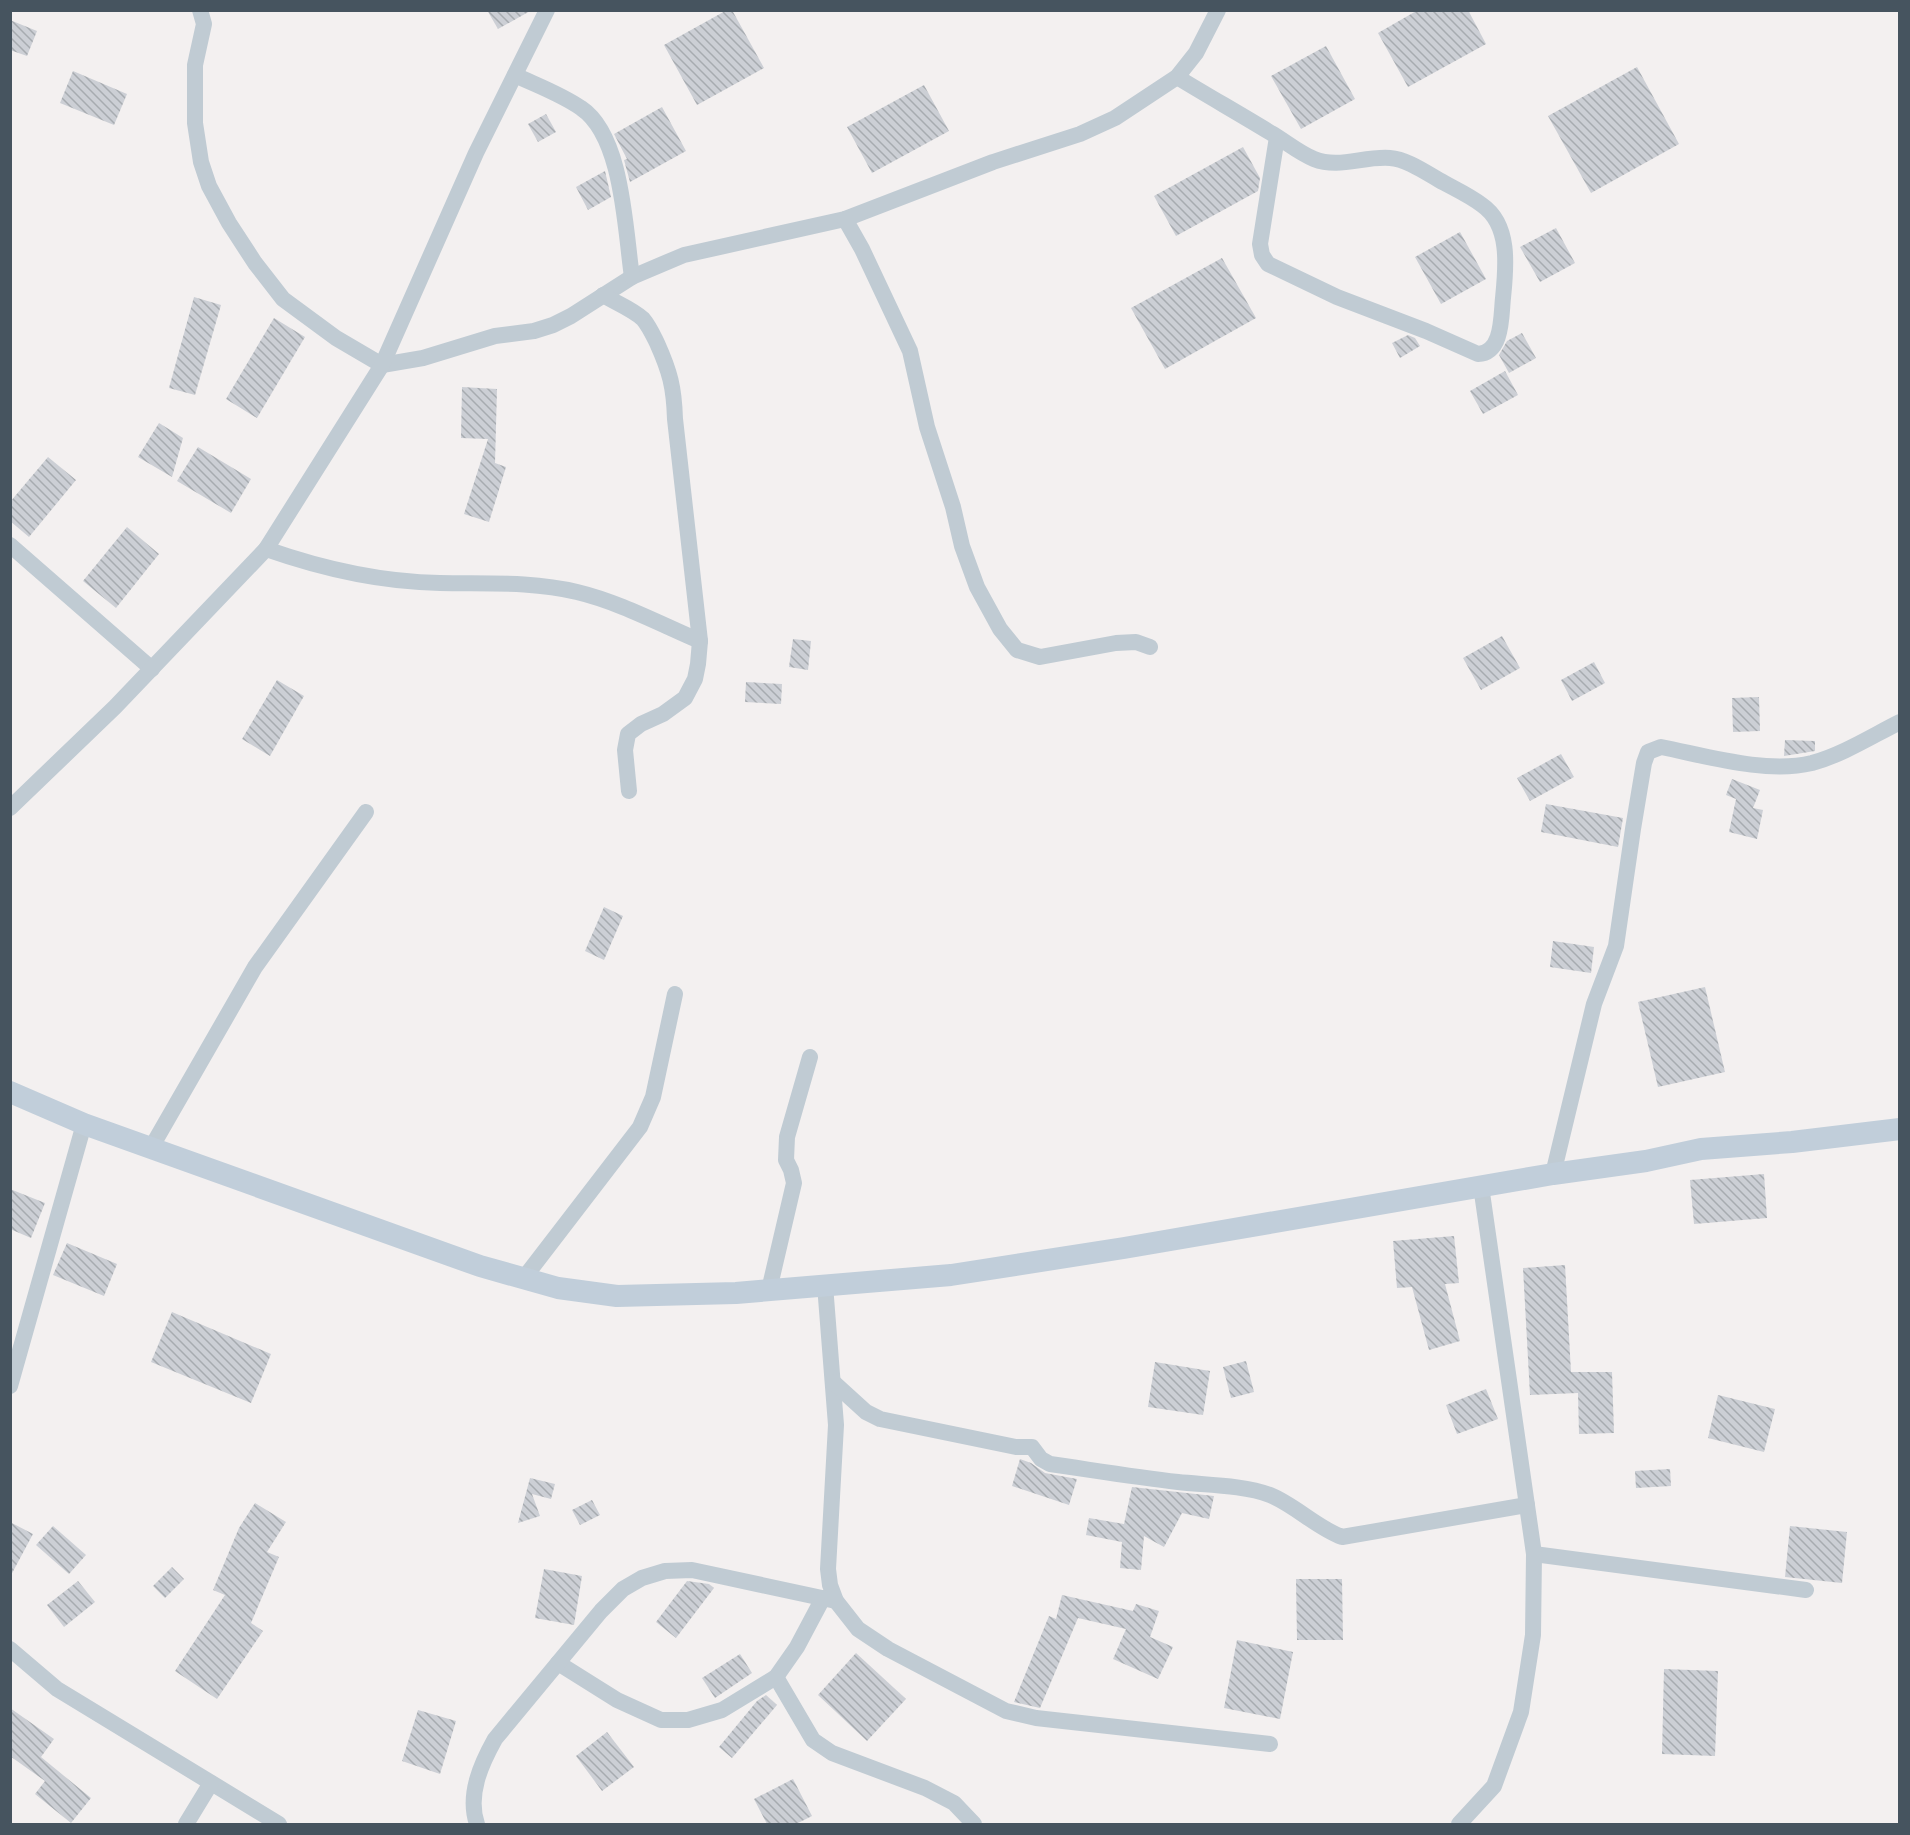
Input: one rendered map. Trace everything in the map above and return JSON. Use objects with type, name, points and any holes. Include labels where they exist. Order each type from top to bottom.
[{"type":"main road","points":[[10,1092],[84,1124],[480,1266],[558,1288],[617,1296],[769,1290],[951,1275],[1125,1248],[1553,1174],[1646,1161],[1701,1149],[1792,1142],[1899,1129]]},
{"type":"street","points":[[200,10],[204,24],[195,65],[195,123],[201,162],[209,186],[229,223],[255,263],[283,299],[336,338],[382,365],[423,358],[495,336],[534,331],[553,325],[572,316],[632,277],[684,255],[845,219],[993,162],[1080,134],[1115,118],[1177,77],[1196,53],[1218,10]]},
{"type":"street","points":[[10,808],[115,707],[266,549],[382,365],[476,153],[547,10]]},
{"type":"street","points":[[515,75],[581,108],[593,118],[612,153],[618,174],[632,277]]},
{"type":"street","points":[[1177,77],[1277,137],[1312,158],[1333,164],[1364,158],[1392,158],[1418,168],[1483,205],[1498,223],[1503,237],[1506,271],[1499,329],[1492,349],[1484,354],[1478,354],[1426,331],[1337,297],[1268,264],[1262,255],[1260,244],[1277,137]]},
{"type":"street","points":[[845,219],[862,249],[910,351],[927,427],[962,546],[977,587],[1000,629],[1017,650],[1040,657],[1116,643],[1136,642],[1150,647]]},
{"type":"street","points":[[603,295],[644,320],[669,369],[674,389],[676,431],[700,641],[695,680],[685,698],[628,734],[625,750],[628,791]]},
{"type":"street","points":[[10,544],[152,669]]},
{"type":"street","points":[[266,549],[307,563],[365,577],[440,583],[529,584],[576,591],[617,605],[700,641]]},
{"type":"street","points":[[1553,1174],[1594,1004],[1616,946],[1636,807],[1648,752],[1661,747],[1751,764],[1782,766],[1811,763],[1899,722]]},
{"type":"street","points":[[151,1148],[255,967],[366,812]]},
{"type":"street","points":[[524,1278],[640,1127],[653,1097],[675,994]]},
{"type":"street","points":[[769,1290],[794,1183],[786,1160],[787,1137],[810,1057]]},
{"type":"street","points":[[10,1386],[84,1124]]},
{"type":"street","points":[[1459,1824],[1494,1786],[1521,1712],[1533,1635],[1534,1554],[1481,1186]]},
{"type":"street","points":[[558,1663],[616,1700],[661,1720],[688,1720],[722,1710],[776,1677],[830,1600],[828,1569],[836,1425],[825,1285]]},
{"type":"street","points":[[833,1382],[866,1412],[880,1419],[1016,1447],[1032,1447],[1041,1459],[1050,1464],[1246,1489],[1269,1494],[1342,1537],[1527,1505]]},
{"type":"street","points":[[1534,1554],[1806,1590]]},
{"type":"street","points":[[477,1824],[474,1816],[475,1784],[482,1762],[495,1739],[601,1611],[623,1589],[642,1578],[665,1571],[692,1570],[830,1600],[868,1636],[1006,1711],[1036,1718],[1270,1744]]},
{"type":"street","points":[[10,1649],[57,1689],[279,1824]]},
{"type":"street","points":[[776,1677],[813,1740],[832,1753],[925,1788],[954,1803],[974,1824]]},
{"type":"street","points":[[186,1824],[211,1783]]},
{"type":"building","points":[[487,10],[532,10],[498,29]]},
{"type":"building","points":[[727,10],[732,10],[764,68],[697,105],[664,45]]},
{"type":"building","points":[[1418,10],[1468,10],[1486,44],[1408,87],[1378,33]]},
{"type":"building","points":[[10,20],[37,31],[27,56],[10,50]]},
{"type":"building","points":[[1326,46],[1355,99],[1301,129],[1271,76]]},
{"type":"building","points":[[1637,67],[1679,144],[1591,193],[1548,116]]},
{"type":"building","points":[[73,71],[127,94],[114,125],[60,103]]},
{"type":"building","points":[[924,85],[949,131],[872,173],[847,127]]},
{"type":"building","points":[[662,107],[686,151],[630,182],[624,160],[627,159],[614,134]]},
{"type":"building","points":[[546,114],[556,132],[538,142],[528,124]]},
{"type":"building","points":[[1243,147],[1260,178],[1258,191],[1176,236],[1154,196]]},
{"type":"building","points":[[605,171],[611,197],[588,210],[576,187]]},
{"type":"building","points":[[1556,228],[1575,263],[1540,282],[1520,247]]},
{"type":"building","points":[[1460,232],[1486,279],[1441,304],[1415,257]]},
{"type":"building","points":[[1222,258],[1256,318],[1165,369],[1131,308]]},
{"type":"building","points":[[194,297],[221,305],[195,395],[169,388]]},
{"type":"building","points":[[274,318],[305,337],[257,418],[226,399]]},
{"type":"building","points":[[1522,333],[1536,358],[1509,373],[1499,355],[1507,341]]},
{"type":"building","points":[[1408,335],[1415,338],[1420,346],[1400,358],[1392,343]]},
{"type":"building","points":[[1505,371],[1518,395],[1483,414],[1470,391]]},
{"type":"building","points":[[462,387],[497,389],[495,463],[506,467],[489,522],[464,514],[488,439],[461,438]]},
{"type":"building","points":[[159,423],[183,438],[172,477],[138,457]]},
{"type":"building","points":[[198,447],[251,479],[231,513],[177,481]]},
{"type":"building","points":[[48,457],[76,480],[29,537],[10,521],[10,502]]},
{"type":"building","points":[[127,527],[159,554],[116,608],[83,581]]},
{"type":"building","points":[[1502,636],[1520,668],[1481,690],[1463,658]]},
{"type":"building","points":[[793,639],[811,641],[808,670],[789,667]]},
{"type":"building","points":[[1594,662],[1605,683],[1572,701],[1561,680]]},
{"type":"building","points":[[277,680],[304,696],[270,756],[242,739]]},
{"type":"building","points":[[746,682],[782,684],[781,704],[745,702]]},
{"type":"building","points":[[1759,697],[1760,731],[1733,732],[1732,698]]},
{"type":"building","points":[[1785,740],[1815,741],[1815,751],[1784,756]]},
{"type":"building","points":[[1561,754],[1574,777],[1530,801],[1517,778]]},
{"type":"building","points":[[1732,779],[1760,790],[1753,808],[1763,810],[1757,839],[1729,832],[1736,799],[1726,795]]},
{"type":"building","points":[[1546,804],[1623,818],[1618,847],[1541,832]]},
{"type":"building","points":[[604,907],[623,916],[604,960],[585,951]]},
{"type":"building","points":[[1553,941],[1594,947],[1591,973],[1550,967]]},
{"type":"building","points":[[1705,987],[1725,1072],[1658,1087],[1638,1002]]},
{"type":"building","points":[[1764,1174],[1767,1218],[1694,1224],[1690,1180]]},
{"type":"building","points":[[10,1189],[45,1203],[31,1238],[10,1229]]},
{"type":"building","points":[[1454,1236],[1459,1283],[1445,1284],[1460,1341],[1429,1350],[1412,1287],[1397,1288],[1393,1241]]},
{"type":"building","points":[[67,1243],[117,1264],[104,1296],[53,1275]]},
{"type":"building","points":[[1565,1265],[1571,1372],[1612,1372],[1614,1433],[1579,1434],[1578,1393],[1530,1395],[1523,1268]]},
{"type":"building","points":[[172,1312],[271,1354],[251,1403],[151,1362]]},
{"type":"building","points":[[1246,1361],[1254,1392],[1231,1398],[1223,1367]]},
{"type":"building","points":[[1155,1362],[1210,1371],[1203,1415],[1148,1407]]},
{"type":"building","points":[[1486,1389],[1498,1419],[1457,1434],[1446,1405]]},
{"type":"building","points":[[1718,1395],[1775,1409],[1764,1452],[1708,1438]]},
{"type":"building","points":[[1020,1459],[1031,1463],[1045,1473],[1077,1479],[1069,1505],[1012,1486]]},
{"type":"building","points":[[1670,1469],[1671,1486],[1636,1488],[1635,1471]]},
{"type":"building","points":[[530,1478],[555,1484],[551,1499],[532,1494],[540,1516],[518,1523]]},
{"type":"building","points":[[1132,1487],[1214,1496],[1209,1519],[1182,1513],[1164,1547],[1144,1536],[1141,1570],[1120,1568],[1122,1542],[1086,1535],[1089,1518],[1124,1524]]},
{"type":"building","points":[[592,1500],[600,1515],[580,1525],[572,1510]]},
{"type":"building","points":[[255,1503],[286,1522],[267,1552],[279,1557],[251,1623],[263,1631],[217,1699],[175,1671],[225,1595],[213,1590],[239,1528]]},
{"type":"building","points":[[10,1522],[33,1534],[10,1577]]},
{"type":"building","points":[[53,1526],[86,1555],[69,1574],[36,1545]]},
{"type":"building","points":[[1790,1526],[1847,1532],[1842,1583],[1785,1577]]},
{"type":"building","points":[[172,1567],[184,1579],[165,1598],[153,1586]]},
{"type":"building","points":[[544,1569],[582,1576],[574,1625],[535,1618]]},
{"type":"building","points":[[1296,1579],[1342,1579],[1343,1640],[1297,1640]]},
{"type":"building","points":[[78,1581],[95,1602],[64,1627],[47,1605]]},
{"type":"building","points":[[687,1581],[709,1584],[714,1588],[676,1638],[656,1622]]},
{"type":"building","points":[[1062,1595],[1133,1611],[1136,1604],[1159,1611],[1150,1637],[1173,1647],[1158,1679],[1113,1659],[1126,1629],[1078,1618],[1040,1708],[1014,1702],[1049,1616],[1056,1619]]},
{"type":"building","points":[[1237,1640],[1293,1652],[1280,1719],[1224,1708]]},
{"type":"building","points":[[856,1653],[906,1699],[867,1741],[818,1695]]},
{"type":"building","points":[[740,1654],[752,1673],[715,1698],[702,1678]]},
{"type":"building","points":[[1664,1669],[1718,1671],[1715,1756],[1662,1754]]},
{"type":"building","points":[[766,1695],[777,1705],[732,1758],[719,1747],[757,1701]]},
{"type":"building","points":[[10,1708],[54,1739],[41,1757],[91,1798],[71,1823],[35,1794],[45,1781],[10,1756]]},
{"type":"building","points":[[418,1710],[456,1721],[440,1774],[402,1761]]},
{"type":"building","points":[[607,1732],[634,1767],[602,1791],[576,1756]]},
{"type":"building","points":[[793,1779],[812,1816],[796,1824],[767,1824],[754,1799]]}]
